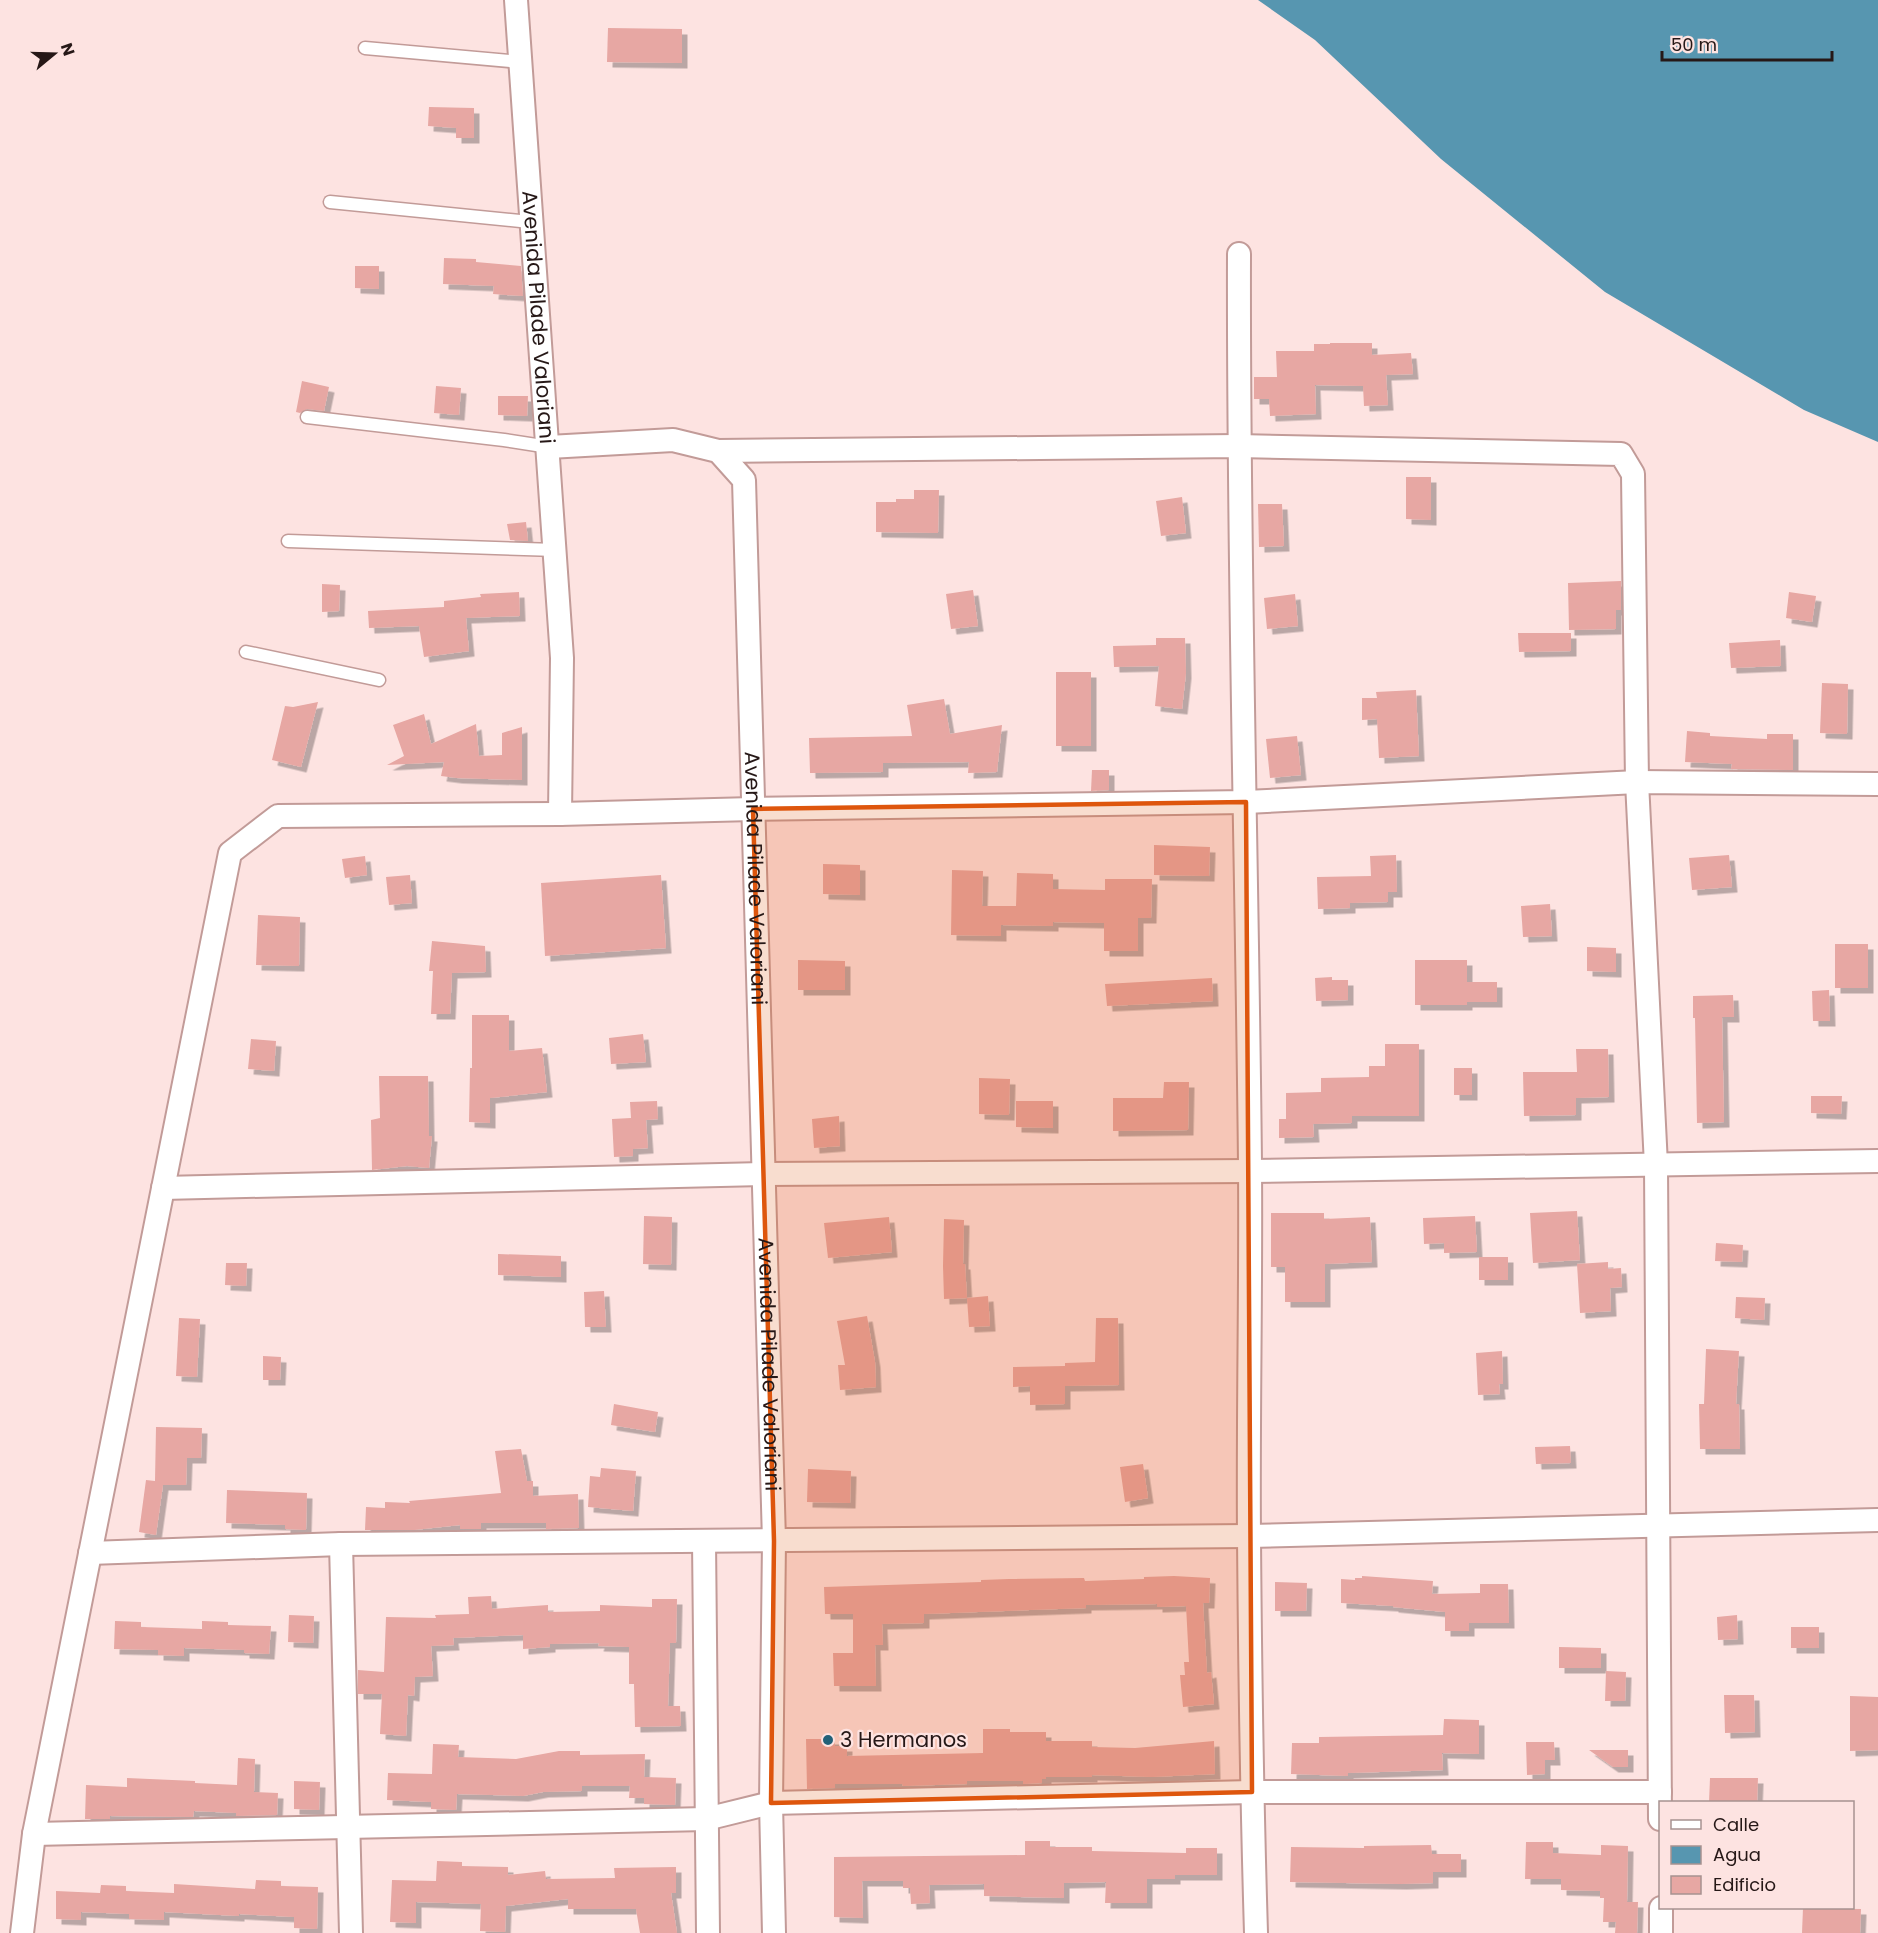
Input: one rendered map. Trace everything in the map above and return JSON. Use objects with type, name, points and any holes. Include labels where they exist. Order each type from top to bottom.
[{"type":"street","name":"Avenida Pilade Valoriani","points":[[516,0],[530,222],[549,447],[673,440],[718,451],[744,480],[774,1541],[771,1803],[774,1933]]},
{"type":"street","points":[[1239,254],[1238,446],[1246,802],[1250,1171],[1249,1536],[1252,1792],[1257,1933]]},
{"type":"street","points":[[718,451],[1238,446],[1621,454],[1633,474],[1638,782],[1656,1165],[1660,1801]]},
{"type":"street","points":[[549,447],[562,658],[560,814]]},
{"type":"street","points":[[22,1933],[34,1834],[230,853],[278,816],[560,814],[1246,802],[1638,782],[1878,784]]},
{"type":"street","points":[[163,1188],[763,1174],[1250,1171],[1878,1161]]},
{"type":"street","points":[[90,1553],[340,1544],[1249,1536],[1878,1520]]},
{"type":"street","points":[[704,1542],[708,1933]]},
{"type":"street","points":[[340,1544],[351,1933]]},
{"type":"street","points":[[34,1834],[706,1819],[771,1803],[1252,1792],[1660,1792]]},
{"type":"street","points":[[1661,1909],[1661,1933]]},
{"type":"lane","points":[[365,48],[520,62]]},
{"type":"lane","points":[[330,202],[530,222]]},
{"type":"lane","points":[[307,417],[549,447]]},
{"type":"lane","points":[[288,540],[556,550]]},
{"type":"lane","points":[[246,652],[379,680]]},
{"type":"highlighted area","points":[[1246,802],[1252,1792],[771,1803],[774,1541],[753,809]]},
{"type":"water","points":[[1258,0],[1878,0],[1878,442],[1804,410],[1605,292],[1441,159],[1315,40]]},
{"type":"building","points":[[608,28],[682,29],[682,63],[607,62]]},
{"type":"building","points":[[429,107],[474,108],[474,138],[456,138],[456,128],[428,126]]},
{"type":"building","points":[[444,258],[476,259],[476,262],[521,266],[523,296],[493,294],[494,286],[443,284]]},
{"type":"building","points":[[355,266],[379,266],[379,289],[355,288]]},
{"type":"building","points":[[1372,343],[1372,355],[1411,353],[1413,374],[1386,375],[1388,405],[1364,406],[1363,386],[1315,385],[1316,414],[1270,416],[1269,399],[1254,399],[1254,377],[1277,377],[1276,351],[1314,351],[1314,344]]},
{"type":"building","points":[[302,381],[329,387],[324,411],[307,409],[300,413],[296,412]]},
{"type":"building","points":[[436,386],[461,388],[459,415],[434,413]]},
{"type":"building","points":[[498,396],[528,396],[527,416],[498,415]]},
{"type":"building","points":[[1406,477],[1431,477],[1431,520],[1406,519]]},
{"type":"building","points":[[914,490],[939,490],[938,533],[876,532],[876,502],[914,499]]},
{"type":"building","points":[[1182,497],[1186,533],[1161,536],[1156,501]]},
{"type":"building","points":[[1258,504],[1282,504],[1284,546],[1259,547]]},
{"type":"building","points":[[526,522],[528,541],[510,540],[507,524]]},
{"type":"building","points":[[1621,581],[1621,610],[1616,610],[1616,629],[1569,630],[1568,583]]},
{"type":"building","points":[[322,584],[340,585],[339,611],[322,612]]},
{"type":"building","points":[[973,590],[978,626],[951,629],[946,594]]},
{"type":"building","points":[[519,592],[520,616],[466,618],[469,651],[424,657],[419,626],[369,628],[368,611],[444,607],[444,601],[481,597],[480,594]]},
{"type":"building","points":[[1789,592],[1816,596],[1812,622],[1786,618]]},
{"type":"building","points":[[1295,594],[1298,626],[1267,629],[1264,598]]},
{"type":"building","points":[[1518,633],[1571,633],[1571,651],[1519,652]]},
{"type":"building","points":[[1156,638],[1185,638],[1186,673],[1182,709],[1155,706],[1159,666],[1114,667],[1113,646],[1156,645]]},
{"type":"building","points":[[1780,640],[1781,666],[1731,668],[1729,643]]},
{"type":"building","points":[[1056,672],[1091,672],[1091,746],[1056,746]]},
{"type":"building","points":[[1822,683],[1848,684],[1847,734],[1820,733]]},
{"type":"building","points":[[1416,690],[1419,756],[1379,758],[1377,719],[1362,720],[1362,698],[1377,698],[1376,692]]},
{"type":"building","points":[[944,699],[950,734],[1002,725],[997,772],[968,773],[969,762],[883,763],[883,772],[810,773],[809,738],[912,736],[907,705]]},
{"type":"building","points":[[318,702],[301,767],[272,760],[285,706],[293,707]]},
{"type":"building","points":[[424,714],[431,744],[476,724],[479,756],[502,755],[502,733],[522,727],[522,780],[441,776],[444,762],[387,765],[404,756],[393,725]]},
{"type":"building","points":[[1687,731],[1710,733],[1710,736],[1767,739],[1767,734],[1793,734],[1793,770],[1731,769],[1732,764],[1685,762]]},
{"type":"building","points":[[1297,736],[1301,775],[1270,778],[1266,739]]},
{"type":"building","points":[[1092,770],[1109,770],[1109,790],[1091,791]]},
{"type":"building","points":[[1154,845],[1210,847],[1209,876],[1154,875]]},
{"type":"building","points":[[1396,855],[1397,892],[1388,892],[1388,902],[1350,903],[1350,908],[1318,909],[1317,877],[1371,876],[1370,856]]},
{"type":"building","points":[[1729,855],[1732,887],[1692,890],[1689,858]]},
{"type":"building","points":[[365,856],[367,875],[345,878],[342,859]]},
{"type":"building","points":[[823,864],[860,865],[860,895],[823,894]]},
{"type":"building","points":[[952,870],[983,871],[982,906],[1016,906],[1017,873],[1053,874],[1053,889],[1105,890],[1105,879],[1152,879],[1151,918],[1138,918],[1138,951],[1104,951],[1104,923],[1053,922],[1053,926],[1001,925],[1001,936],[951,935]]},
{"type":"building","points":[[410,875],[412,903],[389,905],[386,877]]},
{"type":"building","points":[[661,875],[666,948],[545,956],[541,883]]},
{"type":"building","points":[[1550,904],[1552,936],[1523,937],[1521,906]]},
{"type":"building","points":[[258,915],[300,917],[299,966],[256,965]]},
{"type":"building","points":[[432,941],[485,946],[486,972],[452,973],[450,1014],[431,1014],[433,971],[429,971]]},
{"type":"building","points":[[1835,944],[1868,944],[1868,988],[1835,988]]},
{"type":"building","points":[[1587,947],[1616,948],[1616,972],[1587,971]]},
{"type":"building","points":[[798,960],[845,961],[845,990],[798,990]]},
{"type":"building","points":[[1415,960],[1467,960],[1467,982],[1497,982],[1497,1002],[1467,1002],[1467,1005],[1415,1005]]},
{"type":"building","points":[[1332,977],[1332,980],[1348,980],[1348,1000],[1316,1001],[1315,978]]},
{"type":"building","points":[[1212,978],[1213,1001],[1107,1006],[1105,984]]},
{"type":"building","points":[[1829,990],[1830,1021],[1813,1021],[1812,991]]},
{"type":"building","points":[[1733,995],[1734,1017],[1722,1017],[1724,1122],[1697,1123],[1693,996]]},
{"type":"building","points":[[472,1015],[509,1015],[509,1051],[542,1048],[547,1092],[490,1098],[490,1123],[469,1122]]},
{"type":"building","points":[[643,1034],[646,1062],[611,1064],[609,1038]]},
{"type":"building","points":[[251,1039],[276,1041],[274,1071],[248,1069]]},
{"type":"building","points":[[1385,1044],[1419,1044],[1419,1116],[1352,1116],[1352,1123],[1313,1124],[1314,1137],[1279,1138],[1279,1119],[1286,1119],[1286,1093],[1321,1092],[1321,1078],[1369,1077],[1369,1066],[1385,1066]]},
{"type":"building","points":[[1576,1049],[1608,1049],[1609,1097],[1576,1098],[1576,1115],[1524,1116],[1523,1072],[1577,1072]]},
{"type":"building","points":[[1454,1068],[1472,1068],[1472,1095],[1454,1095]]},
{"type":"building","points":[[379,1076],[428,1076],[429,1136],[432,1136],[429,1168],[407,1166],[372,1170],[371,1120],[380,1118]]},
{"type":"building","points":[[979,1078],[1010,1079],[1009,1115],[979,1114]]},
{"type":"building","points":[[1164,1082],[1189,1082],[1188,1130],[1113,1131],[1113,1098],[1163,1098]]},
{"type":"building","points":[[1811,1096],[1842,1096],[1841,1114],[1811,1113]]},
{"type":"building","points":[[657,1101],[658,1119],[646,1120],[648,1148],[633,1149],[633,1156],[614,1157],[612,1119],[631,1118],[630,1102]]},
{"type":"building","points":[[1016,1101],[1053,1101],[1053,1128],[1016,1127]]},
{"type":"building","points":[[839,1116],[840,1146],[814,1148],[812,1119]]},
{"type":"building","points":[[1577,1211],[1580,1260],[1533,1263],[1530,1213]]},
{"type":"building","points":[[1271,1213],[1324,1213],[1324,1219],[1370,1217],[1372,1262],[1325,1264],[1325,1302],[1285,1302],[1285,1267],[1271,1267]]},
{"type":"building","points":[[644,1216],[672,1217],[671,1265],[643,1264]]},
{"type":"building","points":[[1475,1216],[1477,1252],[1444,1253],[1444,1243],[1424,1244],[1423,1218]]},
{"type":"building","points":[[889,1217],[892,1252],[828,1258],[824,1223]]},
{"type":"building","points":[[944,1219],[964,1220],[963,1264],[965,1264],[967,1298],[944,1299]]},
{"type":"building","points":[[1716,1243],[1743,1245],[1742,1262],[1715,1261]]},
{"type":"building","points":[[498,1254],[561,1256],[561,1277],[498,1275]]},
{"type":"building","points":[[1479,1257],[1508,1257],[1508,1280],[1479,1280]]},
{"type":"building","points":[[1608,1262],[1608,1269],[1621,1268],[1622,1287],[1610,1288],[1611,1311],[1580,1313],[1577,1264]]},
{"type":"building","points":[[226,1263],[247,1263],[246,1286],[225,1285]]},
{"type":"building","points":[[604,1291],[606,1327],[585,1327],[584,1292]]},
{"type":"building","points":[[988,1296],[990,1326],[969,1327],[967,1298]]},
{"type":"building","points":[[1736,1297],[1765,1298],[1764,1320],[1735,1318]]},
{"type":"building","points":[[867,1316],[875,1362],[876,1387],[840,1390],[838,1365],[845,1365],[837,1321]]},
{"type":"building","points":[[179,1318],[200,1319],[197,1377],[176,1376]]},
{"type":"building","points":[[1096,1318],[1118,1318],[1119,1385],[1065,1386],[1065,1404],[1030,1405],[1030,1386],[1013,1387],[1013,1367],[1065,1366],[1065,1363],[1095,1362]]},
{"type":"building","points":[[1706,1349],[1739,1351],[1736,1404],[1739,1404],[1740,1449],[1700,1449],[1699,1404],[1704,1404]]},
{"type":"building","points":[[1502,1351],[1503,1384],[1499,1384],[1500,1394],[1478,1395],[1476,1353]]},
{"type":"building","points":[[263,1356],[281,1357],[280,1380],[263,1380]]},
{"type":"building","points":[[614,1404],[658,1412],[655,1432],[611,1425]]},
{"type":"building","points":[[156,1427],[202,1428],[201,1458],[187,1458],[186,1485],[163,1485],[156,1535],[139,1532],[146,1480],[155,1481]]},
{"type":"building","points":[[1570,1446],[1571,1463],[1536,1464],[1535,1447]]},
{"type":"building","points":[[521,1449],[527,1481],[533,1481],[533,1496],[578,1494],[579,1528],[546,1529],[546,1523],[481,1523],[481,1529],[460,1529],[460,1525],[414,1530],[365,1530],[366,1507],[385,1508],[385,1502],[410,1503],[409,1501],[501,1493],[495,1451]]},
{"type":"building","points":[[1143,1464],[1148,1498],[1125,1502],[1120,1467]]},
{"type":"building","points":[[601,1468],[636,1471],[633,1511],[588,1507],[590,1476],[600,1477]]},
{"type":"building","points":[[808,1469],[851,1471],[850,1503],[807,1502]]},
{"type":"building","points":[[227,1490],[307,1493],[306,1530],[285,1529],[285,1525],[226,1523]]},
{"type":"building","points":[[1174,1576],[1210,1578],[1209,1603],[1203,1603],[1207,1673],[1211,1672],[1214,1704],[1183,1707],[1180,1675],[1185,1675],[1184,1662],[1189,1662],[1186,1606],[1157,1607],[1157,1604],[1086,1605],[1086,1608],[924,1614],[924,1623],[882,1624],[883,1645],[875,1645],[876,1686],[834,1686],[833,1653],[853,1653],[853,1614],[825,1614],[824,1587],[1009,1579],[1084,1578],[1085,1581]]},
{"type":"building","points":[[1362,1576],[1433,1581],[1432,1594],[1480,1593],[1480,1584],[1508,1584],[1509,1623],[1469,1623],[1469,1631],[1445,1631],[1445,1612],[1341,1603],[1341,1579],[1355,1580]]},
{"type":"building","points":[[1275,1582],[1307,1583],[1306,1611],[1275,1611]]},
{"type":"building","points":[[491,1596],[492,1609],[548,1605],[548,1612],[600,1611],[600,1605],[652,1607],[652,1599],[677,1599],[676,1643],[670,1643],[668,1706],[680,1706],[681,1726],[635,1727],[634,1684],[629,1684],[629,1647],[598,1646],[599,1643],[550,1644],[550,1647],[523,1649],[523,1635],[453,1638],[454,1645],[431,1646],[433,1676],[415,1677],[414,1696],[408,1695],[406,1736],[380,1734],[382,1694],[358,1694],[358,1670],[384,1672],[386,1617],[436,1618],[435,1615],[469,1614],[468,1597]]},
{"type":"building","points":[[289,1615],[314,1616],[313,1643],[288,1642]]},
{"type":"building","points":[[1737,1615],[1738,1639],[1718,1640],[1717,1617]]},
{"type":"building","points":[[115,1621],[141,1622],[141,1627],[202,1629],[202,1621],[228,1622],[228,1625],[271,1626],[269,1654],[244,1653],[244,1650],[184,1648],[184,1656],[158,1655],[158,1650],[114,1649]]},
{"type":"building","points":[[1791,1627],[1819,1627],[1819,1648],[1791,1648]]},
{"type":"building","points":[[1559,1647],[1601,1648],[1601,1668],[1559,1668]]},
{"type":"building","points":[[1606,1671],[1626,1672],[1625,1701],[1605,1701]]},
{"type":"building","points":[[1724,1695],[1754,1695],[1755,1732],[1725,1733]]},
{"type":"building","points":[[1850,1696],[1878,1697],[1878,1750],[1850,1751]]},
{"type":"building","points":[[1444,1719],[1479,1720],[1479,1754],[1442,1753],[1443,1770],[1348,1773],[1348,1776],[1291,1774],[1292,1743],[1319,1743],[1319,1737],[1443,1735]]},
{"type":"building","points":[[983,1729],[1046,1732],[1046,1741],[1092,1741],[1092,1747],[1135,1748],[1214,1741],[1215,1774],[1152,1777],[1092,1775],[1092,1777],[1046,1777],[1042,1779],[1042,1783],[1023,1784],[1023,1781],[967,1781],[967,1784],[903,1786],[902,1784],[835,1784],[835,1788],[807,1789],[806,1739],[834,1739],[835,1746],[847,1746],[847,1756],[983,1753]]},
{"type":"building","points":[[1526,1742],[1554,1742],[1555,1760],[1545,1760],[1545,1774],[1527,1775]]},
{"type":"building","points":[[433,1744],[459,1745],[458,1757],[516,1759],[559,1751],[580,1751],[580,1755],[645,1754],[644,1777],[676,1778],[675,1805],[644,1804],[644,1798],[629,1798],[630,1786],[582,1786],[582,1791],[543,1792],[523,1796],[457,1794],[456,1810],[431,1809],[431,1802],[387,1800],[388,1773],[432,1774]]},
{"type":"building","points":[[1589,1750],[1628,1750],[1628,1767],[1613,1767]]},
{"type":"building","points":[[238,1758],[255,1759],[254,1792],[278,1793],[277,1815],[236,1816],[236,1813],[194,1811],[193,1817],[110,1816],[110,1819],[85,1819],[86,1785],[127,1787],[127,1778],[237,1785]]},
{"type":"building","points":[[1710,1778],[1758,1778],[1757,1801],[1709,1801]]},
{"type":"building","points":[[294,1781],[320,1782],[319,1810],[294,1809]]},
{"type":"building","points":[[1025,1841],[1050,1841],[1050,1847],[1092,1847],[1092,1851],[1186,1853],[1186,1848],[1217,1848],[1217,1875],[1175,1875],[1175,1879],[1147,1879],[1147,1903],[1105,1903],[1106,1882],[1064,1883],[1064,1898],[984,1896],[984,1884],[929,1885],[930,1903],[911,1904],[910,1888],[903,1888],[903,1881],[862,1881],[863,1918],[834,1917],[834,1857],[1025,1855]]},
{"type":"building","points":[[1526,1842],[1553,1842],[1553,1853],[1601,1855],[1601,1845],[1628,1846],[1627,1902],[1638,1902],[1637,1933],[1615,1933],[1616,1922],[1603,1922],[1604,1898],[1600,1898],[1600,1891],[1561,1890],[1561,1879],[1525,1879]]},
{"type":"building","points":[[1431,1845],[1432,1854],[1461,1854],[1461,1872],[1433,1872],[1433,1883],[1290,1882],[1291,1847],[1364,1848],[1364,1846]]},
{"type":"building","points":[[437,1861],[462,1862],[462,1866],[508,1867],[508,1875],[545,1871],[546,1879],[615,1878],[614,1868],[676,1867],[676,1893],[671,1893],[677,1933],[640,1933],[636,1909],[568,1909],[568,1899],[506,1906],[505,1932],[480,1931],[481,1904],[416,1902],[416,1923],[390,1922],[392,1880],[436,1881]]},
{"type":"building","points":[[256,1880],[281,1881],[281,1886],[318,1887],[317,1929],[294,1928],[294,1917],[239,1914],[239,1916],[164,1912],[164,1920],[129,1919],[129,1914],[81,1912],[81,1920],[56,1919],[56,1891],[100,1893],[101,1885],[126,1886],[126,1891],[174,1893],[174,1884],[255,1889]]},
{"type":"building","points":[[1803,1909],[1861,1909],[1860,1933],[1802,1933]]},
{"type":"place","name":"3 Hermanos","points":[[828,1740]]}]
